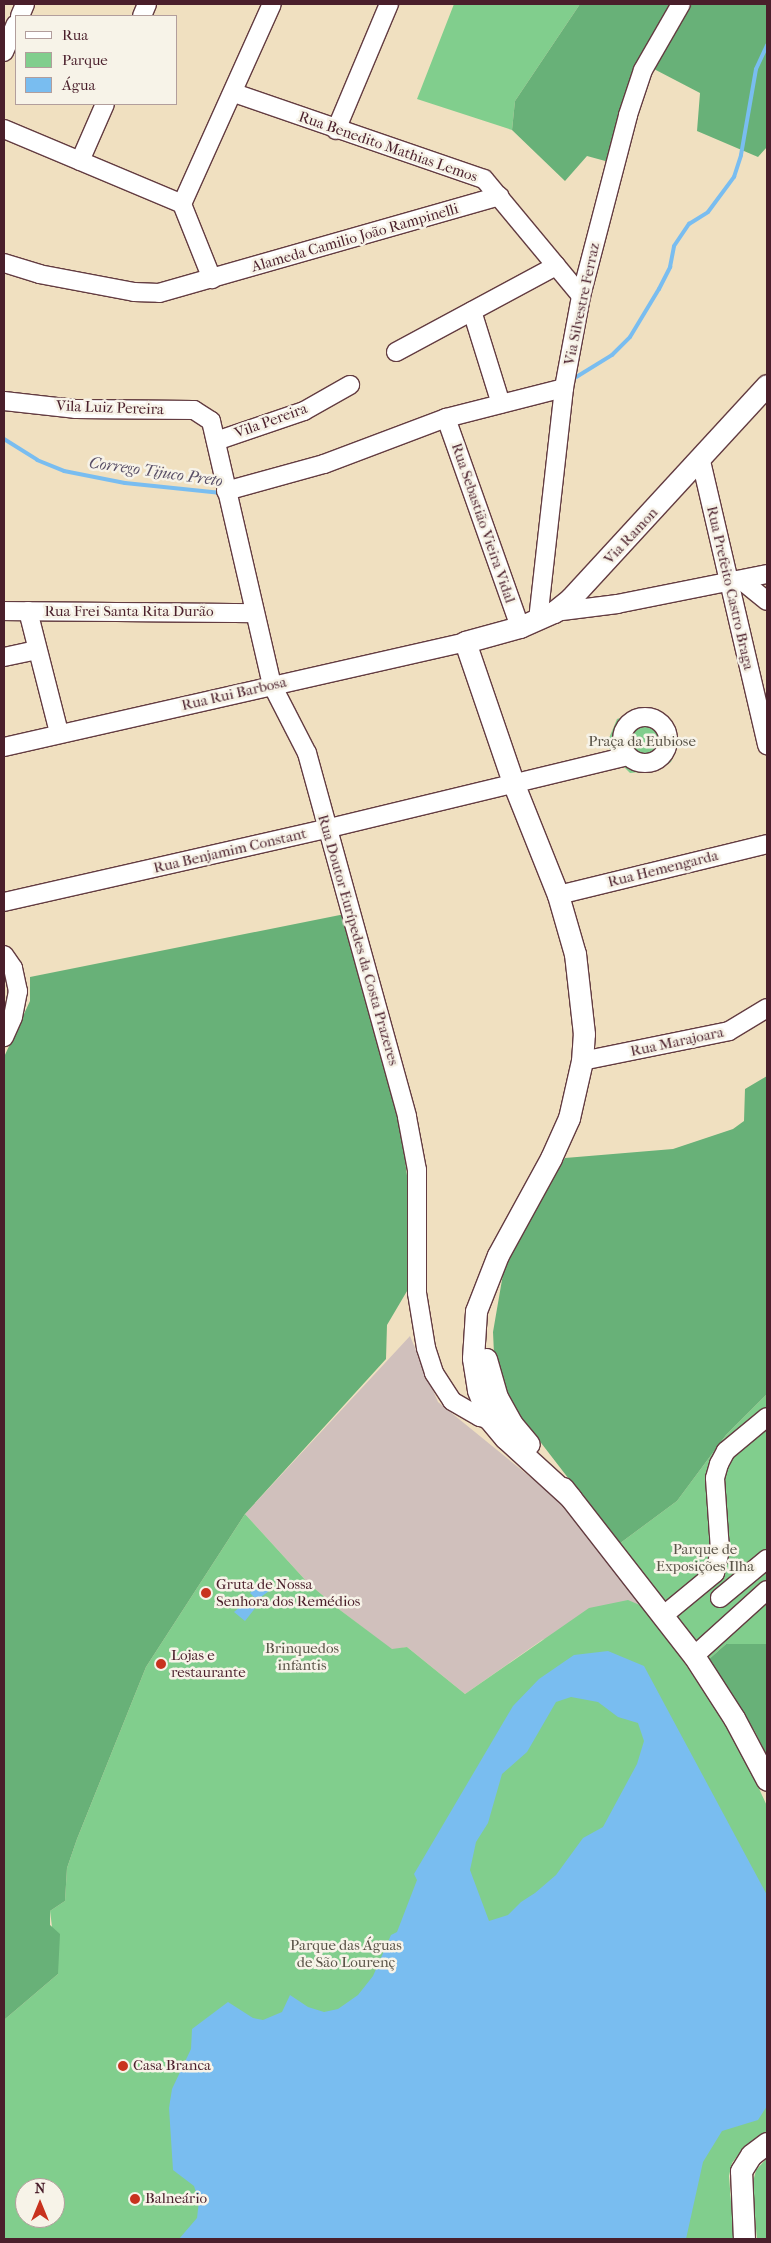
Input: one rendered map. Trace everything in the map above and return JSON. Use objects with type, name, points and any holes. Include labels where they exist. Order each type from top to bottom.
[{"type":"main road","name":"Via Ramon","points":[[466,642],[537,620],[594,576],[767,385]]},
{"type":"main road","points":[[466,642],[514,785],[558,895],[580,980],[584,1034],[582,1062],[576,1094],[561,1138],[498,1255],[491,1277],[476,1311],[472,1343],[478,1390],[489,1419],[505,1438],[571,1498]]},
{"type":"main road","points":[[491,1277],[483,1323],[487,1363],[494,1390],[512,1424],[664,1615],[694,1656],[734,1718],[767,1780]]},
{"type":"main road","points":[[744,2239],[741,2171],[751,2155],[766,2145]]},
{"type":"street","points":[[182,204],[234,93],[272,4]]},
{"type":"street","points":[[336,130],[389,4]]},
{"type":"street","name":"Via Silvestre Ferraz","points":[[537,620],[564,388],[581,296],[630,106],[643,70],[681,4]]},
{"type":"street","points":[[4,52],[15,26]]},
{"type":"street","name":"Rua Benedito Mathias Lemos","points":[[234,93],[336,130],[476,174],[499,196],[581,296]]},
{"type":"street","points":[[80,162],[105,105]]},
{"type":"street","points":[[4,129],[182,204],[212,279]]},
{"type":"street","name":"Alameda Camilio João Rampinelli","points":[[4,263],[39,274],[148,295],[212,279],[499,196]]},
{"type":"street","points":[[396,352],[556,266]]},
{"type":"street","points":[[472,311],[501,404]]},
{"type":"street","name":"Vila Pereira","points":[[216,440],[304,411],[350,385]]},
{"type":"street","points":[[226,491],[324,464],[446,418],[564,388]]},
{"type":"street","name":"Vila Luiz Pereira","points":[[4,401],[75,409],[194,410],[206,415],[211,421]]},
{"type":"street","name":"Rua Sebastião Vieira Vidal","points":[[446,418],[537,620]]},
{"type":"street","name":"Rua Doutor Eurípedes da Costa Prazeres","points":[[211,421],[272,685],[307,753],[326,830],[387,1038],[413,1144],[418,1197],[417,1293],[426,1348],[434,1373],[452,1401],[489,1419],[512,1424]]},
{"type":"street","name":"Rua Prefeito Castro Braga","points":[[700,461],[734,581],[766,734]]},
{"type":"street","points":[[537,620],[767,574]]},
{"type":"street","points":[[734,581],[767,601]]},
{"type":"street","name":"Rua Frei Santa Rita Durão","points":[[4,611],[254,613]]},
{"type":"street","points":[[28,612],[36,650],[59,733]]},
{"type":"street","name":"Rua Rui Barbosa","points":[[4,747],[466,642]]},
{"type":"street","points":[[4,657],[36,650]]},
{"type":"street","name":"Rua Benjamim Constant","points":[[4,902],[326,830],[627,756]]},
{"type":"street","name":"Rua Hemengarda","points":[[558,895],[767,844]]},
{"type":"street","points":[[4,955],[14,968],[17,980],[14,1017],[4,1037]]},
{"type":"street","name":"Rua Marajoara","points":[[582,1062],[729,1031],[767,1008]]},
{"type":"street","points":[[664,1615],[715,1573],[720,1550],[715,1478],[719,1464],[726,1451],[767,1417]]},
{"type":"street","points":[[720,1598],[767,1559]]},
{"type":"street","points":[[694,1656],[767,1590]]},
{"type":"shaded area","points":[[410,1336],[438,1402],[556,1498],[642,1606],[542,1640],[465,1694],[407,1647],[392,1650],[340,1610],[308,1583],[245,1514]]},
{"type":"green space","points":[[454,4],[580,4],[515,101],[512,130],[417,99]]},
{"type":"green space","points":[[580,4],[675,4],[609,162],[587,156],[565,181],[512,130],[515,101]]},
{"type":"green space","points":[[688,4],[767,4],[767,147],[758,157],[697,131],[700,93],[652,68]]},
{"type":"green space","name":"Praça da Eubiose","points":[[645,710],[661,719],[671,729],[677,747],[671,762],[658,770],[630,773],[613,756],[607,743],[617,719]]},
{"type":"green space","points":[[345,914],[400,1118],[410,1200],[410,1286],[387,1325],[386,1359],[245,1514],[146,1667],[77,1839],[67,1868],[65,1901],[50,1911],[50,1925],[60,1934],[58,1974],[4,2020],[4,1057],[30,1001],[30,977]]},
{"type":"green space","points":[[767,1076],[767,1394],[726,1435],[677,1501],[619,1544],[505,1396],[494,1354],[493,1332],[503,1274],[522,1229],[565,1158],[673,1149],[733,1129],[744,1121],[745,1089]]},
{"type":"green space","name":"Parque de Exposições Ilha","points":[[767,1394],[767,1644],[726,1644],[708,1660],[619,1544],[677,1501],[726,1435]]},
{"type":"green space","name":"Parque das Águas de São Lourenç","points":[[245,1514],[308,1583],[340,1610],[392,1649],[407,1647],[465,1694],[589,1608],[628,1600],[642,1606],[661,1628],[740,1747],[767,1806],[767,2131],[746,2145],[732,2163],[729,2176],[734,2239],[4,2239],[4,2020],[58,1974],[50,1911],[65,1901],[67,1868],[146,1667]]},
{"type":"green space","points":[[726,1644],[767,1644],[767,1756],[754,1730],[708,1660]]},
{"type":"green space","points":[[767,2158],[767,2239],[757,2239],[752,2186],[756,2170]]},
{"type":"water","points":[[259,1584],[269,1591],[257,1600],[250,1593]]},
{"type":"water","points":[[247,1601],[256,1607],[245,1621],[234,1612]]},
{"type":"water","points":[[608,1651],[644,1666],[767,1895],[767,2106],[758,2120],[722,2131],[703,2162],[686,2239],[179,2239],[197,2218],[199,2201],[194,2186],[173,2170],[169,2108],[172,2089],[191,2049],[192,2029],[228,2002],[253,2018],[263,2020],[282,2012],[290,1995],[308,2007],[324,2012],[338,2009],[358,1995],[373,1976],[391,1935],[397,1932],[417,1880],[414,1874],[513,1706],[539,1679],[574,1655]],"holes":[[[571,1697],[598,1702],[618,1717],[638,1723],[644,1741],[637,1764],[603,1827],[583,1838],[556,1875],[535,1893],[521,1902],[508,1915],[489,1921],[470,1870],[476,1842],[488,1823],[502,1774],[527,1752],[556,1702]]]},
{"type":"waterway","points":[[573,379],[612,355],[630,337],[670,267],[674,246],[689,224],[708,212],[734,177],[741,155],[756,69],[767,45]]},
{"type":"waterway","name":"Corrego Tijuco Preto","points":[[4,439],[37,460],[64,471],[125,483],[221,493]]},
{"type":"place","name":"Gruta de Nossa Senhora dos Remédios","points":[[206,1593]]},
{"type":"place","name":"Lojas e restaurante","points":[[161,1664]]},
{"type":"place","name":"Casa Branca","points":[[123,2066]]},
{"type":"place","name":"Balneário","points":[[135,2199]]},
{"type":"park label","name":"Brinquedos infantis","points":[[302,1656]]}]
